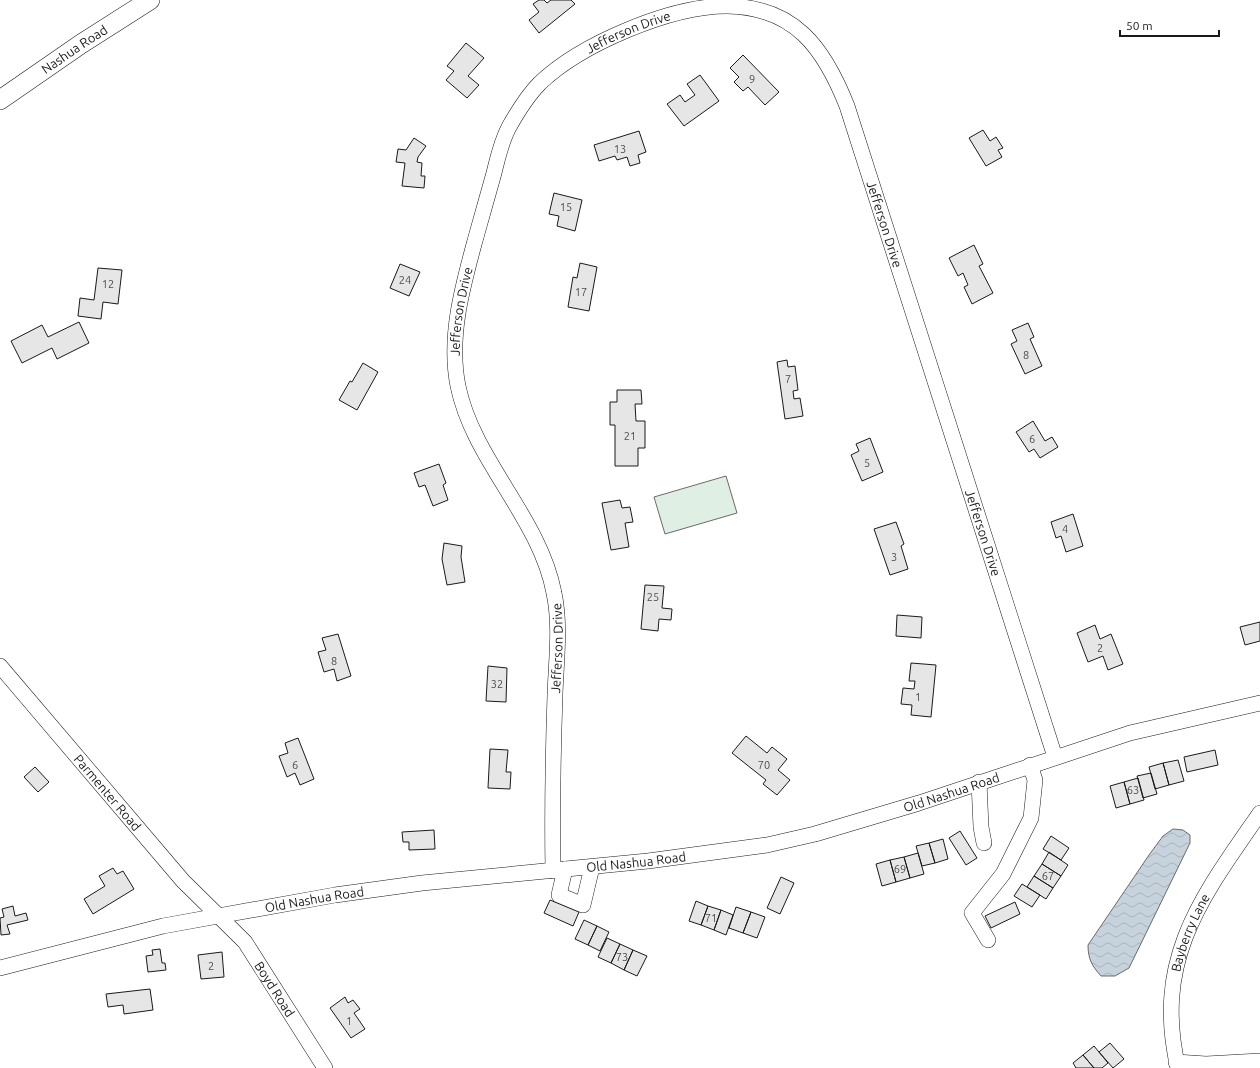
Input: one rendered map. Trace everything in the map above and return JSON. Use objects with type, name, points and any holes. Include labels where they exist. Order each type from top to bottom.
[{"type":"main road","name":"Nashua Road","points":[[0,100],[81,44],[150,0]]},
{"type":"street","name":"Jefferson Drive","points":[[592,867],[583,905],[560,895],[559,870],[552,809],[557,626],[555,596],[552,581],[541,553],[481,445],[462,402],[456,371],[456,325],[468,265],[501,144],[523,103],[543,80],[567,62],[607,40],[680,12],[726,6],[757,10],[772,14],[786,20],[810,40],[836,78],[852,121],[1055,757]]},
{"type":"street","name":"Parmenter Road","points":[[0,666],[183,881],[218,916]]},
{"type":"street","name":"Old Nashua Road","points":[[0,968],[134,932],[380,888],[707,854],[774,843],[815,834],[919,803],[1030,765],[1150,728],[1260,703]]},
{"type":"street","points":[[988,940],[972,913],[1003,874],[1031,818],[1035,780],[1030,765]]},
{"type":"street","points":[[979,782],[984,843]]},
{"type":"street","name":"Bayberry Lane","points":[[1177,1065],[1170,1016],[1172,985],[1178,955],[1204,898],[1260,813]]},
{"type":"street","name":"Boyd Road","points":[[218,916],[245,942],[254,954],[325,1068]]},
{"type":"street","points":[[1177,1065],[1260,1061]]},
{"type":"green space","points":[[726,476],[737,513],[665,534],[654,497]]},
{"type":"water","points":[[1173,829],[1183,830],[1190,835],[1190,843],[1129,968],[1115,976],[1101,976],[1091,962],[1088,945],[1149,855],[1163,836]]},
{"type":"building","points":[[539,0],[544,0],[547,3],[551,0],[571,0],[575,4],[539,33],[529,20],[539,12],[533,4]]},
{"type":"building","points":[[466,43],[484,58],[468,76],[479,85],[467,98],[446,80],[454,71],[447,66]]},
{"type":"building","points":[[743,55],[779,92],[765,105],[748,87],[743,91],[734,82],[739,77],[730,68]]},
{"type":"building","points":[[700,75],[719,101],[684,126],[667,104],[680,95],[685,102],[695,95],[687,84]]},
{"type":"building","points":[[983,130],[990,141],[996,137],[1003,148],[998,150],[1002,157],[986,166],[969,138]]},
{"type":"building","points":[[639,131],[646,152],[638,155],[640,163],[630,166],[627,157],[617,160],[615,156],[599,161],[594,145]]},
{"type":"building","points":[[414,138],[426,146],[418,157],[417,162],[422,163],[421,176],[425,176],[424,188],[402,186],[405,163],[396,162],[398,149],[406,150]]},
{"type":"building","points":[[554,193],[582,200],[575,231],[557,226],[559,216],[549,214]]},
{"type":"building","points":[[974,245],[983,264],[979,266],[993,293],[972,304],[964,287],[968,285],[963,273],[958,276],[949,258]]},
{"type":"building","points":[[580,263],[597,267],[589,311],[568,307],[573,277],[577,278]]},
{"type":"building","points":[[400,264],[420,272],[409,296],[390,288]]},
{"type":"building","points":[[98,268],[122,270],[118,304],[103,302],[101,319],[78,316],[80,298],[94,300]]},
{"type":"building","points":[[79,322],[89,343],[57,359],[52,348],[22,363],[11,341],[42,325],[48,337]]},
{"type":"building","points":[[1028,323],[1034,337],[1030,339],[1042,366],[1025,374],[1011,344],[1017,341],[1012,330]]},
{"type":"building","points":[[787,360],[788,367],[795,366],[798,390],[793,391],[794,399],[800,398],[803,416],[785,419],[777,362]]},
{"type":"building","points":[[363,363],[378,372],[357,410],[339,400]]},
{"type":"building","points":[[617,390],[641,390],[642,404],[635,404],[636,421],[645,421],[645,448],[638,448],[638,466],[615,466],[615,425],[610,425],[610,402],[617,402]]},
{"type":"building","points":[[1033,421],[1045,441],[1052,437],[1058,447],[1040,458],[1034,449],[1029,452],[1016,432]]},
{"type":"building","points":[[870,438],[883,472],[862,481],[851,455],[859,451],[856,444]]},
{"type":"building","points":[[439,464],[446,483],[443,485],[448,500],[433,506],[425,485],[419,487],[414,473]]},
{"type":"building","points":[[620,500],[622,508],[630,507],[633,522],[625,523],[629,547],[611,550],[602,503]]},
{"type":"building","points":[[1073,514],[1083,546],[1066,552],[1061,536],[1056,538],[1051,522]]},
{"type":"building","points":[[896,522],[904,544],[901,546],[908,569],[890,575],[874,529]]},
{"type":"building","points":[[444,543],[462,546],[461,557],[465,582],[447,585],[442,559]]},
{"type":"building","points":[[645,585],[664,586],[662,608],[672,609],[671,620],[659,619],[658,631],[641,629]]},
{"type":"building","points":[[897,615],[922,617],[921,638],[896,636]]},
{"type":"building","points":[[1260,622],[1260,641],[1245,645],[1240,627]]},
{"type":"building","points":[[1095,625],[1100,639],[1111,634],[1123,664],[1108,670],[1103,656],[1088,662],[1077,633]]},
{"type":"building","points":[[338,634],[351,676],[337,681],[334,669],[324,672],[318,652],[326,650],[322,638]]},
{"type":"building","points":[[911,663],[936,665],[931,717],[911,715],[912,705],[901,704],[903,688],[914,689],[915,681],[909,681]]},
{"type":"building","points":[[488,666],[507,668],[506,702],[486,701]]},
{"type":"building","points":[[746,736],[767,753],[772,747],[787,759],[778,770],[790,780],[777,795],[763,784],[766,780],[732,753]]},
{"type":"building","points":[[298,738],[314,779],[300,785],[295,773],[287,777],[279,756],[288,753],[285,743]]},
{"type":"building","points":[[490,749],[508,750],[506,772],[511,772],[510,789],[488,788]]},
{"type":"building","points":[[1215,750],[1218,765],[1187,772],[1184,757]]},
{"type":"building","points":[[1178,760],[1184,781],[1169,785],[1163,763]]},
{"type":"building","points":[[1163,763],[1169,785],[1155,789],[1149,767]]},
{"type":"building","points":[[35,767],[49,782],[38,792],[24,777]]},
{"type":"building","points":[[1151,773],[1157,794],[1143,798],[1137,776]]},
{"type":"building","points":[[1138,778],[1144,800],[1130,804],[1124,782]]},
{"type":"building","points":[[1124,782],[1130,804],[1116,808],[1110,786]]},
{"type":"building","points":[[434,830],[435,849],[409,850],[409,842],[403,842],[402,832]]},
{"type":"building","points":[[960,831],[977,858],[966,865],[949,838]]},
{"type":"building","points":[[1051,836],[1069,848],[1061,860],[1043,849]]},
{"type":"building","points":[[943,839],[948,859],[935,863],[929,843]]},
{"type":"building","points":[[929,843],[935,863],[922,866],[916,846]]},
{"type":"building","points":[[1049,852],[1068,865],[1061,876],[1042,864]]},
{"type":"building","points":[[918,853],[924,874],[910,878],[904,857]]},
{"type":"building","points":[[904,857],[910,878],[896,882],[890,860]]},
{"type":"building","points":[[890,860],[896,882],[882,886],[876,864]]},
{"type":"building","points":[[1042,864],[1061,876],[1053,888],[1034,876]]},
{"type":"building","points":[[113,868],[117,874],[123,871],[134,889],[93,914],[84,899],[105,886],[99,876]]},
{"type":"building","points":[[1034,876],[1053,888],[1046,899],[1027,887]]},
{"type":"building","points":[[781,877],[794,883],[780,914],[767,908]]},
{"type":"building","points":[[1022,884],[1040,895],[1032,907],[1014,896]]},
{"type":"building","points":[[550,900],[579,912],[573,926],[544,913]]},
{"type":"building","points":[[696,901],[708,906],[701,925],[689,921]]},
{"type":"building","points":[[1015,902],[1020,914],[991,928],[985,916]]},
{"type":"building","points":[[13,906],[15,916],[26,913],[28,920],[7,925],[10,934],[1,935],[0,918],[4,917],[2,909]]},
{"type":"building","points":[[708,906],[721,910],[714,930],[701,925]]},
{"type":"building","points":[[736,907],[751,912],[743,933],[729,928]]},
{"type":"building","points":[[721,910],[733,915],[726,935],[714,930]]},
{"type":"building","points":[[751,912],[765,917],[757,938],[743,933]]},
{"type":"building","points":[[584,920],[597,926],[588,945],[575,939]]},
{"type":"building","points":[[597,926],[609,932],[600,951],[588,945]]},
{"type":"building","points":[[607,938],[620,944],[611,963],[598,957]]},
{"type":"building","points":[[620,944],[633,950],[624,970],[611,963]]},
{"type":"building","points":[[160,949],[162,963],[165,963],[166,970],[148,972],[146,956],[153,955],[152,950]]},
{"type":"building","points":[[633,950],[647,956],[637,976],[624,970]]},
{"type":"building","points":[[222,952],[224,977],[201,979],[198,955]]},
{"type":"building","points":[[150,989],[153,1010],[124,1014],[123,1005],[108,1007],[106,994]]},
{"type":"building","points":[[345,997],[348,1003],[353,1000],[360,1009],[354,1013],[365,1029],[351,1038],[330,1008]]},
{"type":"building","points":[[1110,1043],[1124,1059],[1113,1068],[1099,1052]]},
{"type":"building","points":[[1094,1046],[1108,1063],[1102,1068],[1094,1068],[1083,1055]]},
{"type":"building","points":[[1083,1055],[1094,1068],[1076,1068],[1073,1063]]}]
